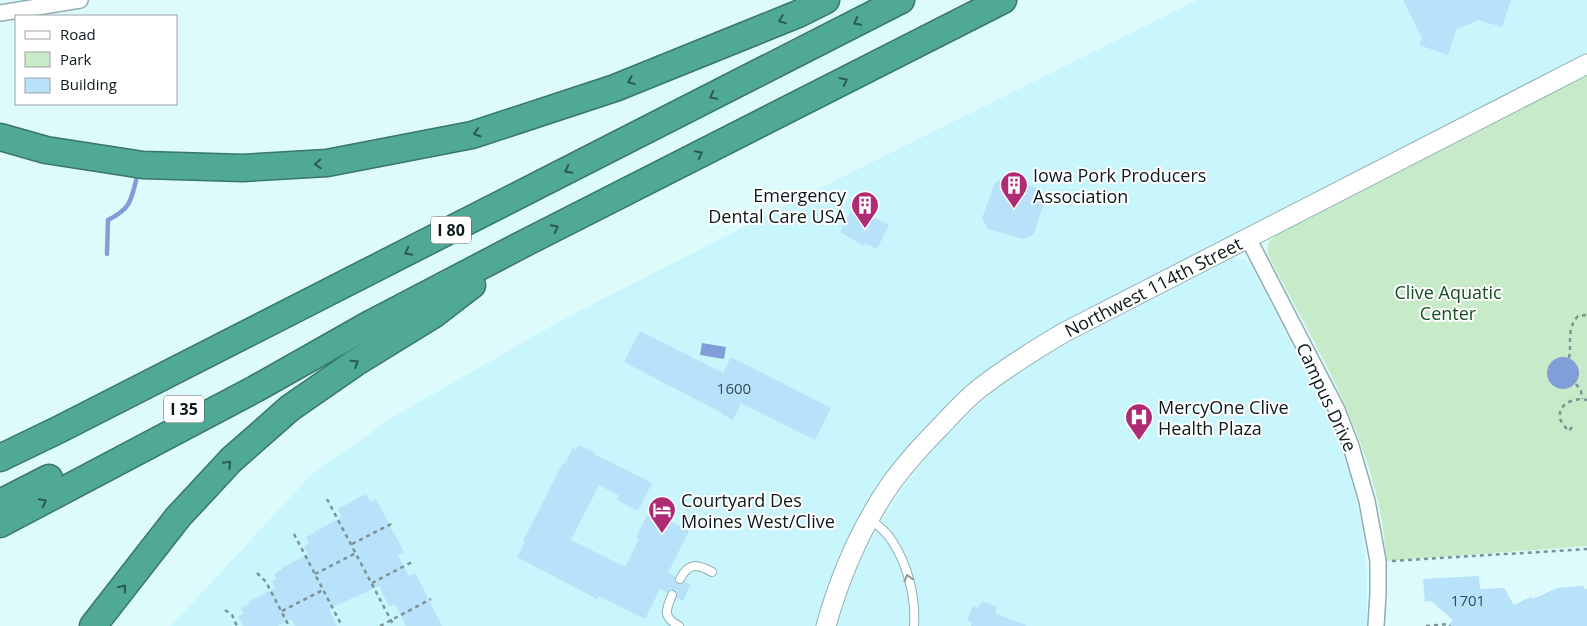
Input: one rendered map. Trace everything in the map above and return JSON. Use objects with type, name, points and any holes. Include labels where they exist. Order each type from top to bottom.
[{"type":"highway","points":[[0,137],[46,150],[143,165],[242,168],[327,164],[481,132],[615,88],[798,14],[826,0]]},
{"type":"highway","name":"I 80","points":[[0,458],[901,0]]},
{"type":"highway","name":"I 80","points":[[0,524],[255,389],[372,323],[527,242],[1003,0]]},
{"type":"highway","points":[[93,626],[178,517],[231,460],[290,408],[433,315],[527,242]]},
{"type":"highway","name":"I 35","points":[[0,503],[250,374],[372,323]]},
{"type":"street","points":[[0,13],[80,0]]},
{"type":"street","name":"Northwest 114th Street","points":[[826,626],[842,577],[870,518],[892,482],[953,413],[986,384],[1030,353],[1065,332],[1587,64]]},
{"type":"street","name":"Campus Drive","points":[[1248,238],[1337,410],[1352,446],[1367,501],[1378,561],[1376,626]]},
{"type":"lane","points":[[870,518],[892,540],[905,568],[915,614],[914,626]]},
{"type":"lane","points":[[680,579],[685,569],[691,567],[698,566],[712,572]]},
{"type":"lane","points":[[672,595],[666,610],[670,619],[679,626]]},
{"type":"path","points":[[1569,358],[1570,336],[1573,324],[1578,316],[1587,315]]},
{"type":"path","points":[[1576,384],[1581,391],[1582,399]]},
{"type":"path","points":[[1573,429],[1569,431],[1560,417],[1561,412],[1566,403],[1578,398],[1587,400]]},
{"type":"path","points":[[327,499],[394,626]]},
{"type":"path","points":[[352,544],[393,524]]},
{"type":"path","points":[[294,534],[342,626]]},
{"type":"path","points":[[1378,561],[1587,549]]},
{"type":"path","points":[[315,574],[356,553]]},
{"type":"path","points":[[372,582],[412,562]]},
{"type":"path","points":[[257,573],[266,582],[288,626]]},
{"type":"path","points":[[282,611],[323,590]]},
{"type":"path","points":[[380,626],[431,599]]},
{"type":"path","points":[[225,610],[232,615],[237,626]]},
{"type":"path","points":[[1426,626],[1448,624],[1450,626]]},
{"type":"shaded area","points":[[1197,0],[1587,0],[1587,52],[1055,326],[990,368],[934,418],[888,472],[850,535],[829,582],[815,626],[171,626],[311,475],[393,417],[564,319],[818,189]]},
{"type":"shaded area","name":"MercyOne Clive Health Plaza","points":[[1235,257],[1246,260],[1251,266],[1331,422],[1349,471],[1361,520],[1367,578],[1367,626],[837,626],[862,557],[888,511],[901,490],[926,458],[956,425],[1000,386],[1041,358]]},
{"type":"green space","name":"Clive Aquatic Center","points":[[1587,75],[1587,546],[1386,561],[1382,520],[1373,480],[1360,441],[1327,366],[1269,257],[1267,250],[1269,244],[1278,234]]},
{"type":"water","points":[[702,343],[726,347],[724,359],[700,355]]},
{"type":"water","points":[[1563,357],[1575,361],[1579,373],[1575,385],[1563,389],[1551,385],[1547,373],[1551,361]]},
{"type":"building","points":[[1403,0],[1511,0],[1502,27],[1478,20],[1456,30],[1448,55],[1419,45],[1422,37]]},
{"type":"building","name":"Iowa Pork Producers Association","points":[[1005,177],[1040,189],[1045,199],[1034,234],[1024,239],[988,229],[982,218],[995,183]]},
{"type":"building","name":"Emergency Dental Care USA","points":[[853,207],[889,225],[877,249],[865,243],[864,246],[840,232]]},
{"type":"building","points":[[640,331],[723,373],[731,357],[831,408],[815,440],[741,403],[733,420],[624,362]]},
{"type":"building","name":"Courtyard Des Moines West/Clive","points":[[579,445],[652,483],[638,511],[617,500],[619,496],[599,485],[571,540],[625,567],[639,539],[636,537],[647,515],[666,524],[668,520],[689,531],[668,573],[675,576],[675,581],[678,584],[685,582],[691,584],[683,601],[677,598],[675,590],[667,593],[660,589],[645,619],[599,596],[597,599],[517,557],[525,542],[523,541],[563,463],[565,464],[573,448],[576,450]]},
{"type":"building","points":[[366,494],[370,502],[376,499],[404,552],[398,555],[409,576],[415,573],[442,626],[406,626],[395,604],[389,607],[379,586],[329,609],[337,626],[295,626],[291,619],[278,626],[243,626],[238,616],[244,614],[241,608],[249,604],[248,602],[275,588],[272,582],[277,579],[274,574],[308,554],[304,546],[309,543],[306,537],[342,517],[338,509]]},
{"type":"building","points":[[1479,576],[1480,589],[1504,588],[1514,605],[1557,588],[1584,586],[1584,589],[1587,589],[1587,626],[1448,626],[1453,620],[1431,601],[1425,602],[1423,579]]},
{"type":"building","points":[[982,601],[997,607],[995,613],[1027,626],[971,626],[972,622],[967,620],[973,606],[978,608]]},
{"type":"waterway","points":[[107,254],[108,220],[116,216],[127,206],[132,196],[138,173]]},
{"type":"place","name":"Iowa Pork Producers Association","points":[[1014,209]]},
{"type":"place","name":"Emergency Dental Care USA","points":[[865,229]]},
{"type":"place","name":"MercyOne Clive Health Plaza","points":[[1139,441]]},
{"type":"place","name":"Courtyard Des Moines West/Clive","points":[[662,534]]}]
